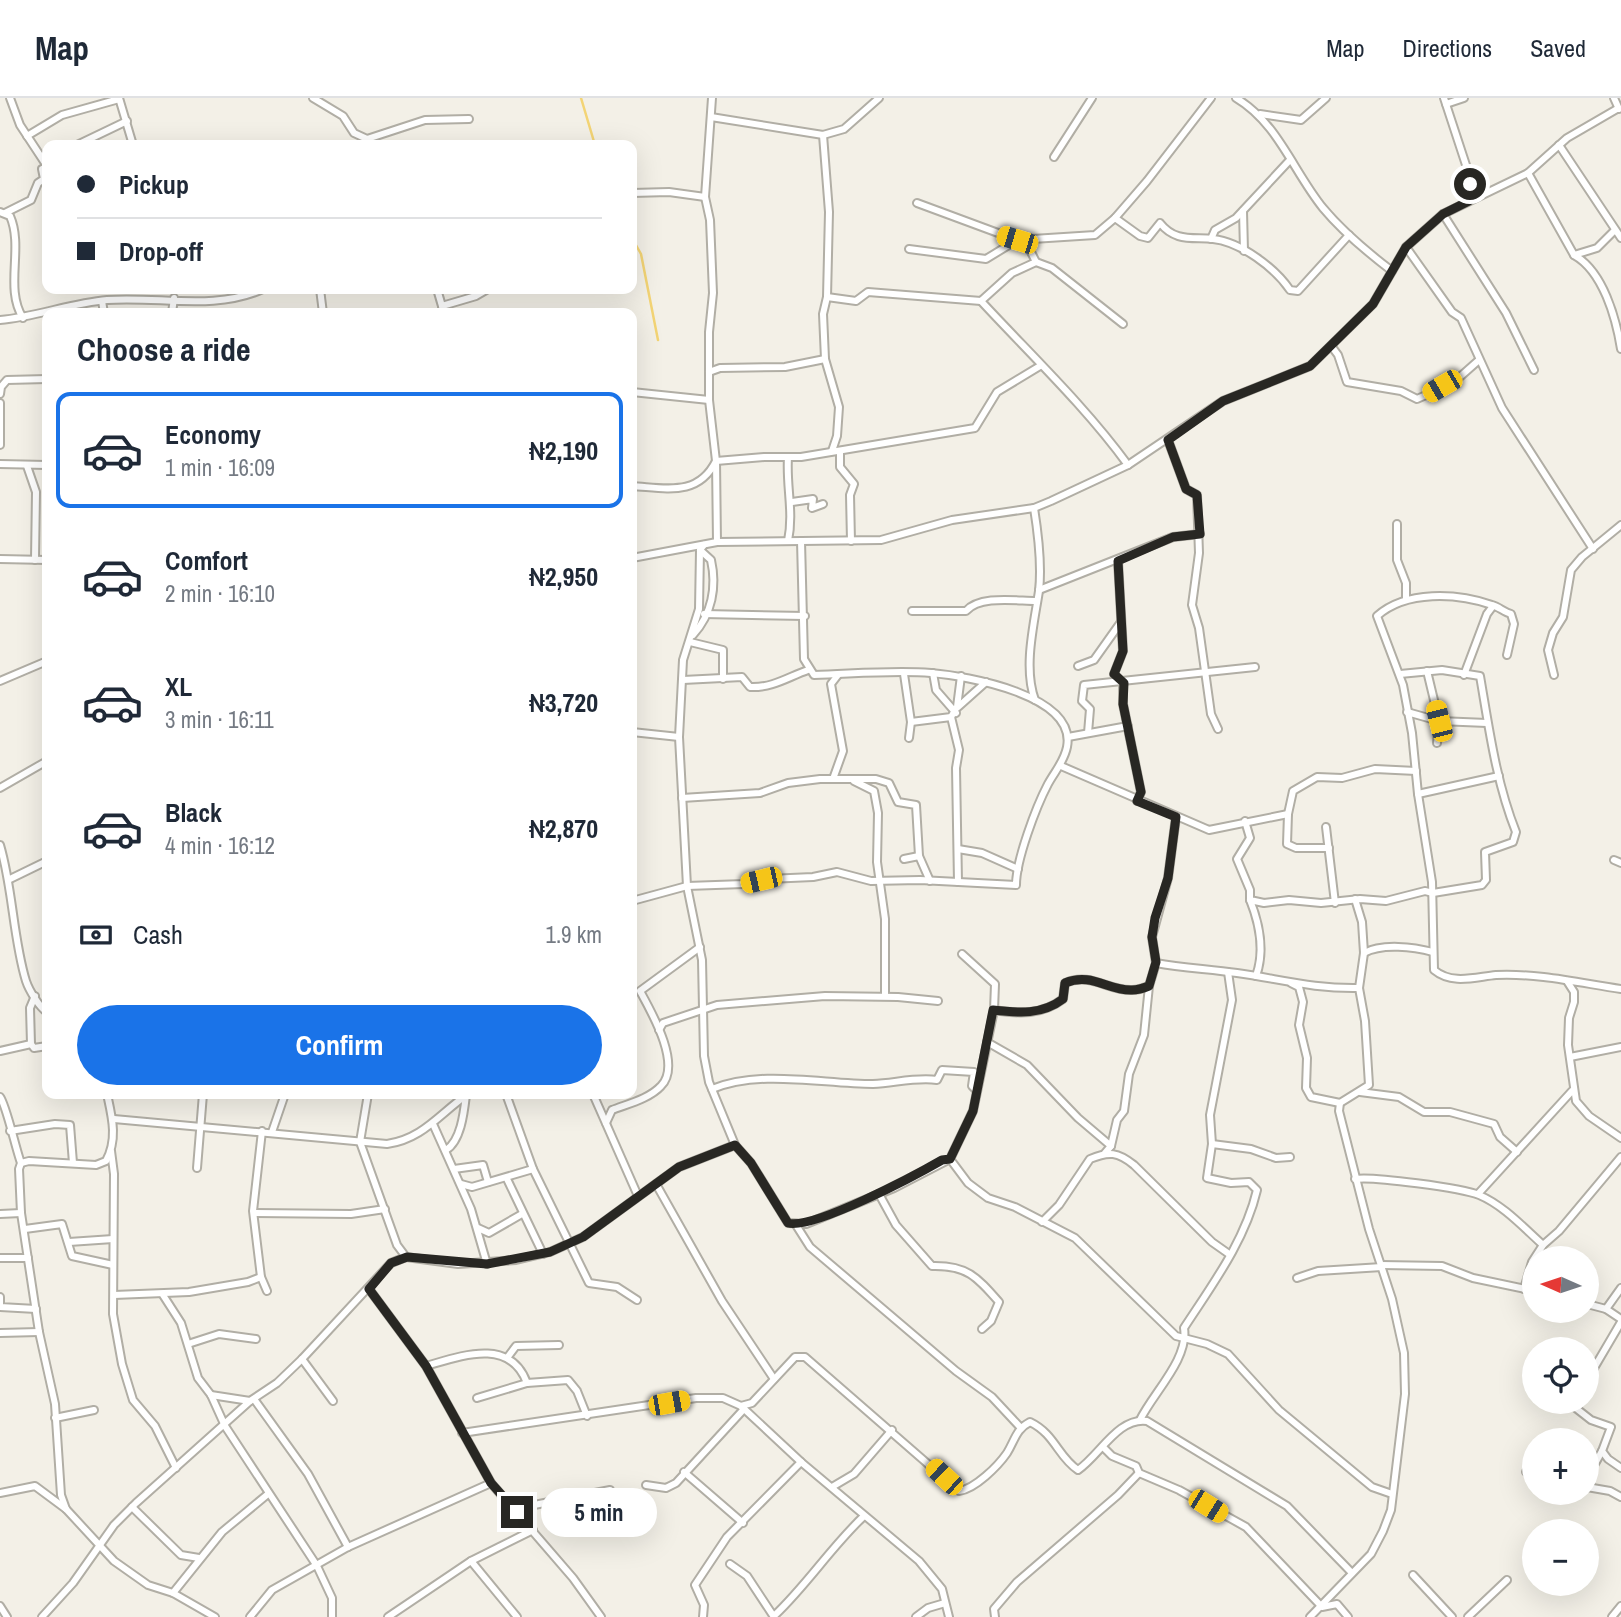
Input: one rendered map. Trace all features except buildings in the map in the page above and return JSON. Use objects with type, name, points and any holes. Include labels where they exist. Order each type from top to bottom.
[{"type":"street","points":[[10,98],[27,136],[42,158]]},
{"type":"street","points":[[313,98],[343,116],[354,133],[367,139],[425,120],[470,119]]},
{"type":"street","points":[[712,98],[705,197],[710,220],[713,293],[709,400],[716,461],[717,542]]},
{"type":"street","points":[[710,117],[823,135],[844,129],[879,98]]},
{"type":"street","points":[[1054,157],[1092,98]]},
{"type":"street","points":[[917,203],[1021,240],[1095,235],[1115,218],[1211,98]]},
{"type":"street","points":[[1236,98],[1259,114],[1324,208],[1349,235],[1392,271]]},
{"type":"street","points":[[1259,114],[1300,120],[1326,98]]},
{"type":"street","points":[[1464,98],[1445,101],[1466,165],[1469,201]]},
{"type":"street","points":[[637,557],[703,547],[717,542],[881,540],[952,520],[1034,508],[1128,465],[1223,401],[1310,366],[1373,304],[1406,247],[1443,214],[1528,173],[1559,145],[1619,109],[1614,98]]},
{"type":"street","points":[[27,136],[62,115],[119,99],[132,140]]},
{"type":"street","points":[[87,140],[127,121]]},
{"type":"street","points":[[823,135],[829,212],[828,297],[823,314],[825,359],[839,407],[836,452],[840,467],[853,484],[850,495],[851,541]]},
{"type":"street","points":[[1559,145],[1605,210],[1621,238]]},
{"type":"street","points":[[1211,239],[1215,230],[1243,211],[1289,161]]},
{"type":"street","points":[[1528,173],[1574,255],[1584,261],[1605,295],[1617,323],[1621,349]]},
{"type":"street","points":[[2,213],[31,200],[38,183],[42,180]]},
{"type":"street","points":[[637,193],[669,192],[705,197]]},
{"type":"street","points":[[1243,211],[1244,251]]},
{"type":"street","points":[[2,213],[10,216],[16,229],[15,305],[23,318]]},
{"type":"street","points":[[1443,214],[1506,313],[1534,370]]},
{"type":"street","points":[[1115,218],[1140,236],[1148,238],[1160,223],[1169,235],[1200,241],[1211,239],[1244,251],[1273,271],[1290,290],[1298,291],[1349,235]]},
{"type":"street","points":[[1574,255],[1597,248],[1615,229]]},
{"type":"street","points":[[909,249],[986,259],[1021,240]]},
{"type":"street","points":[[1021,240],[1036,262],[1052,268],[1123,324]]},
{"type":"street","points":[[1406,247],[1452,312],[1461,318],[1503,408],[1593,550]]},
{"type":"street","points":[[981,301],[1012,273],[1036,262]]},
{"type":"street","points":[[828,297],[856,301],[868,292],[981,301],[1040,366],[1057,380],[1128,465]]},
{"type":"street","points":[[69,308],[102,301],[174,298],[209,302],[237,299],[250,294]]},
{"type":"street","points":[[446,308],[480,294]]},
{"type":"street","points":[[173,308],[174,298]]},
{"type":"street","points":[[102,301],[103,308]]},
{"type":"street","points":[[0,320],[42,314]]},
{"type":"street","points":[[1332,347],[1338,355],[1347,382],[1401,391],[1417,399],[1452,383],[1479,360]]},
{"type":"street","points":[[709,372],[720,368],[785,367],[825,359]]},
{"type":"street","points":[[716,461],[836,452],[975,428],[997,392],[1040,366]]},
{"type":"street","points":[[0,394],[1,387],[7,380],[42,379]]},
{"type":"street","points":[[637,393],[709,400]]},
{"type":"street","points":[[0,403],[0,445]]},
{"type":"street","points":[[1168,440],[1186,489],[1197,495],[1200,534],[1192,605],[1199,628],[1211,714],[1218,729]]},
{"type":"street","points":[[788,457],[787,493],[792,502],[788,541]]},
{"type":"street","points":[[637,486],[688,488],[710,474],[716,461]]},
{"type":"street","points":[[0,464],[42,465]]},
{"type":"street","points":[[27,466],[36,492],[35,560]]},
{"type":"street","points":[[792,502],[813,499],[812,508],[823,504]]},
{"type":"street","points":[[1026,695],[1030,687],[1039,590],[1034,508]]},
{"type":"street","points":[[1398,524],[1397,560],[1405,583],[1406,599]]},
{"type":"street","points":[[1554,675],[1548,650],[1553,633],[1563,617],[1571,570],[1582,557],[1621,525]]},
{"type":"street","points":[[1039,590],[1173,537],[1200,534]]},
{"type":"street","points":[[637,900],[687,886],[744,884],[768,878],[837,872],[879,881],[958,881],[1016,885],[1018,869],[1037,807],[1061,766],[1068,737],[1065,725],[1054,711],[1026,695],[961,677],[933,673],[814,675],[808,670],[804,659],[805,616],[800,541]]},
{"type":"street","points":[[690,639],[710,607],[715,577],[711,560],[703,547]]},
{"type":"street","points":[[703,547],[699,609],[683,660],[680,737],[687,886],[700,947],[704,1056],[712,1089],[735,1145],[751,1163],[788,1223],[796,1225],[879,1194],[950,1159],[973,1111],[993,1010],[995,984],[962,954]]},
{"type":"street","points":[[0,559],[42,560]]},
{"type":"street","points":[[1118,561],[1123,651],[1114,674],[1124,683],[1128,726],[1141,792],[1137,801]]},
{"type":"street","points":[[1507,655],[1514,624],[1511,614],[1493,606],[1436,594],[1406,599],[1379,614],[1377,620],[1400,674],[1407,712],[1433,893],[1434,970],[1441,976],[1546,976],[1621,989]]},
{"type":"street","points":[[912,611],[966,611],[971,606],[987,601],[1036,601]]},
{"type":"street","points":[[1464,675],[1493,606]]},
{"type":"street","points":[[704,614],[805,616]]},
{"type":"street","points":[[1078,666],[1094,660],[1122,620]]},
{"type":"street","points":[[690,639],[723,650],[723,679]]},
{"type":"street","points":[[1,680],[42,663]]},
{"type":"street","points":[[1088,733],[1090,709],[1082,701],[1084,685],[1124,683],[1255,667]]},
{"type":"street","points":[[683,680],[742,677],[751,687],[760,687],[778,684],[808,670]]},
{"type":"street","points":[[1250,900],[1278,903],[1306,900],[1335,903],[1355,900],[1386,901],[1425,891],[1433,893],[1482,885],[1486,880],[1485,852],[1513,842],[1516,832],[1505,804],[1487,723],[1480,676],[1427,671],[1400,674]]},
{"type":"street","points":[[1427,671],[1439,721],[1437,743]]},
{"type":"street","points":[[933,673],[936,690],[955,713]]},
{"type":"street","points":[[833,779],[843,751],[831,684],[839,674]]},
{"type":"street","points":[[904,674],[911,722],[909,738]]},
{"type":"street","points":[[958,881],[956,768],[959,750],[955,713],[961,677]]},
{"type":"street","points":[[911,722],[955,713],[986,682]]},
{"type":"street","points":[[1030,687],[1036,701]]},
{"type":"street","points":[[1407,712],[1439,721],[1487,723]]},
{"type":"street","points":[[1068,737],[1128,726]]},
{"type":"street","points":[[637,733],[680,737]]},
{"type":"street","points":[[0,788],[42,764]]},
{"type":"street","points":[[1061,766],[1209,830],[1288,814]]},
{"type":"street","points":[[1329,848],[1296,848],[1287,844],[1288,814],[1293,791],[1317,777],[1342,778],[1375,769],[1416,771]]},
{"type":"street","points":[[1418,794],[1499,776]]},
{"type":"street","points":[[682,798],[760,793],[788,783],[833,779],[876,779],[889,783],[898,802],[915,804],[919,856],[930,881]]},
{"type":"street","points":[[847,779],[874,790],[878,813],[879,881],[885,919],[884,996]]},
{"type":"street","points":[[1042,1222],[1059,1205],[1090,1159],[1105,1153],[1111,1146],[1117,1120],[1124,1111],[1131,1066],[1144,1035],[1149,986],[1156,962],[1152,937],[1168,878],[1176,817]]},
{"type":"street","points":[[1245,821],[1250,838],[1237,859],[1258,919],[1262,960],[1256,976]]},
{"type":"street","points":[[1326,827],[1335,903]]},
{"type":"street","points":[[0,845],[3,869],[10,879],[26,982],[42,1010]]},
{"type":"street","points":[[958,849],[965,848],[982,853],[1018,869]]},
{"type":"street","points":[[904,859],[919,856]]},
{"type":"street","points":[[10,879],[42,863]]},
{"type":"street","points":[[1291,983],[1299,987],[1303,1002],[1300,1025],[1307,1058],[1307,1088],[1311,1097],[1340,1103],[1369,1085],[1365,1021],[1359,988],[1364,953],[1362,922],[1355,900]]},
{"type":"street","points":[[637,1099],[660,1088],[667,1078],[669,1067],[659,1030],[640,991],[700,947]]},
{"type":"street","points":[[1364,953],[1380,949],[1417,948],[1433,953]]},
{"type":"street","points":[[1156,962],[1256,976],[1276,983],[1331,989],[1359,988]]},
{"type":"street","points":[[1140,1420],[1152,1396],[1179,1358],[1186,1340],[1184,1328],[1251,1216],[1257,1190],[1249,1182],[1231,1183],[1207,1178],[1212,1143],[1210,1115],[1232,1000],[1233,989],[1227,972]]},
{"type":"street","points":[[993,1010],[1012,1013],[1049,1010],[1063,999],[1065,983],[1076,978],[1105,982],[1130,991],[1149,986]]},
{"type":"street","points":[[1478,1194],[1572,1091],[1574,1084],[1569,1018],[1574,1002],[1573,992],[1567,981]]},
{"type":"street","points":[[35,996],[30,1008],[31,1044],[34,1048],[42,1047]]},
{"type":"street","points":[[659,1030],[663,1023],[704,1007],[825,996],[884,996],[938,1001]]},
{"type":"street","points":[[987,1042],[1027,1065],[1078,1118],[1111,1146]]},
{"type":"street","points":[[0,1051],[31,1044]]},
{"type":"street","points":[[1570,1057],[1621,1047]]},
{"type":"street","points":[[712,1089],[754,1080],[873,1084],[911,1082],[919,1078],[937,1080],[942,1070],[974,1072],[972,1086],[976,1090]]},
{"type":"street","points":[[1572,1091],[1576,1101],[1589,1116],[1621,1138]]},
{"type":"street","points":[[1360,1092],[1399,1097],[1424,1112],[1450,1112],[1483,1119],[1494,1124],[1500,1136],[1517,1152]]},
{"type":"street","points":[[0,1097],[5,1103],[10,1131],[22,1163],[19,1169],[20,1213],[25,1229],[39,1332],[55,1418],[61,1495],[66,1509]]},
{"type":"street","points":[[108,1099],[114,1119],[111,1152],[114,1174],[113,1314],[122,1364],[133,1400],[155,1426],[176,1468]]},
{"type":"street","points":[[197,1168],[203,1099]]},
{"type":"street","points":[[272,1132],[283,1099]]},
{"type":"street","points":[[367,1099],[360,1142],[397,1245],[407,1257]]},
{"type":"street","points":[[114,1119],[360,1142],[403,1142],[433,1124],[460,1099]]},
{"type":"street","points":[[446,1150],[452,1147],[463,1118],[463,1099]]},
{"type":"street","points":[[508,1099],[533,1169],[589,1283],[617,1287],[637,1300]]},
{"type":"street","points":[[595,1099],[638,1196]]},
{"type":"street","points":[[606,1123],[612,1110],[636,1099]]},
{"type":"street","points":[[1310,1617],[1371,1554],[1383,1531],[1392,1494],[1405,1374],[1395,1310],[1355,1179],[1339,1111],[1340,1103]]},
{"type":"street","points":[[10,1131],[55,1124],[70,1125],[73,1163]]},
{"type":"street","points":[[433,1124],[478,1228],[487,1264]]},
{"type":"street","points":[[261,1131],[255,1213],[261,1277],[267,1291]]},
{"type":"street","points":[[1212,1143],[1251,1149],[1276,1158],[1290,1157]]},
{"type":"street","points":[[42,1617],[73,1583],[132,1507],[302,1359],[391,1263],[407,1257],[487,1264],[543,1254],[583,1237],[638,1196],[700,1157],[735,1145]]},
{"type":"street","points":[[22,1163],[29,1161],[96,1165],[106,1161],[111,1152]]},
{"type":"street","points":[[1105,1153],[1122,1155],[1212,1242],[1229,1254]]},
{"type":"street","points":[[1355,1179],[1387,1179],[1478,1194],[1502,1209],[1543,1245],[1559,1231],[1621,1157]]},
{"type":"street","points":[[950,1159],[968,1183],[988,1198],[1015,1207],[1075,1238],[1176,1336],[1207,1344],[1228,1354],[1279,1410],[1365,1482],[1392,1494]]},
{"type":"street","points":[[454,1169],[483,1165],[488,1182]]},
{"type":"street","points":[[461,1184],[472,1186],[507,1179],[533,1169]]},
{"type":"street","points":[[507,1179],[523,1214],[528,1217],[543,1254]]},
{"type":"street","points":[[656,1184],[722,1301],[775,1380]]},
{"type":"street","points":[[879,1194],[896,1225],[932,1266],[955,1265],[972,1274],[999,1301],[991,1321],[982,1329]]},
{"type":"street","points":[[255,1213],[351,1214],[385,1209]]},
{"type":"street","points":[[0,1214],[20,1213]]},
{"type":"street","points":[[478,1228],[489,1233],[523,1214]]},
{"type":"street","points":[[25,1229],[56,1223],[65,1229],[72,1256],[113,1265]]},
{"type":"street","points":[[796,1225],[810,1247],[956,1371],[992,1397],[1020,1427]]},
{"type":"street","points":[[69,1242],[113,1239]]},
{"type":"street","points":[[0,1258],[28,1258]]},
{"type":"street","points":[[1297,1278],[1318,1271],[1382,1266],[1442,1266],[1473,1278],[1522,1289]]},
{"type":"street","points":[[114,1295],[163,1295],[248,1282],[261,1277]]},
{"type":"street","points":[[1606,1309],[1621,1288]]},
{"type":"street","points":[[369,1289],[426,1366],[491,1483],[533,1530],[601,1617]]},
{"type":"street","points":[[163,1295],[176,1313],[198,1378],[211,1395],[225,1426],[317,1566],[332,1598],[332,1617]]},
{"type":"street","points":[[0,1297],[0,1307],[36,1309]]},
{"type":"street","points":[[1599,1359],[1621,1321],[1600,1307]]},
{"type":"street","points":[[0,1333],[39,1332]]},
{"type":"street","points":[[188,1344],[219,1334],[256,1339]]},
{"type":"street","points":[[507,1358],[516,1346],[559,1345]]},
{"type":"street","points":[[426,1366],[469,1354],[485,1353],[507,1358],[522,1369],[527,1383]]},
{"type":"street","points":[[646,1485],[666,1488],[676,1483],[743,1408],[752,1403],[795,1357],[805,1356],[892,1430],[955,1490],[963,1491],[1006,1454],[1020,1427],[1030,1422],[1053,1438],[1070,1465],[1078,1470],[1125,1425],[1140,1420],[1162,1430],[1287,1506],[1352,1573]]},
{"type":"street","points":[[302,1359],[333,1401]]},
{"type":"street","points":[[477,1398],[527,1383],[546,1380],[572,1381],[587,1416]]},
{"type":"street","points":[[211,1395],[252,1400],[308,1474],[348,1547]]},
{"type":"street","points":[[463,1433],[696,1398],[723,1398],[743,1408],[801,1462],[919,1561],[942,1589],[948,1617]]},
{"type":"street","points":[[55,1418],[94,1410]]},
{"type":"street","points":[[1584,1414],[1591,1420],[1611,1427],[1599,1456]]},
{"type":"street","points":[[832,1487],[854,1474],[892,1430]]},
{"type":"street","points":[[1103,1447],[1112,1456],[1136,1466],[1139,1473],[1179,1490],[1246,1527],[1322,1607]]},
{"type":"street","points":[[1602,1451],[1621,1468]]},
{"type":"street","points":[[703,1617],[704,1605],[695,1585],[727,1537],[801,1462]]},
{"type":"street","points":[[684,1472],[743,1522]]},
{"type":"street","points":[[995,1617],[994,1609],[1017,1582],[1118,1495],[1139,1473]]},
{"type":"street","points":[[250,1617],[272,1590],[348,1547],[491,1483]]},
{"type":"street","points":[[0,1493],[35,1486],[66,1509],[99,1548],[148,1585],[173,1593],[215,1617]]},
{"type":"street","points":[[1599,1489],[1621,1497]]},
{"type":"street","points":[[514,1509],[610,1490]]},
{"type":"street","points":[[173,1593],[222,1532],[268,1494]]},
{"type":"street","points":[[132,1507],[181,1555],[199,1558]]},
{"type":"street","points":[[730,1563],[747,1576],[774,1617],[810,1578],[837,1542],[864,1516]]},
{"type":"street","points":[[388,1617],[471,1561],[533,1530]]},
{"type":"street","points":[[471,1561],[517,1617]]},
{"type":"street","points":[[1413,1575],[1452,1617]]},
{"type":"street","points":[[1468,1617],[1507,1580]]},
{"type":"street","points":[[916,1617],[928,1608],[944,1603]]},
{"type":"street","points":[[1322,1607],[1337,1604],[1348,1617]]},
{"type":"street","points":[[0,1606],[7,1617]]},
{"type":"street","points":[[1612,1617],[1621,1606]]},
{"type":"street","points":[[400,1609],[406,1617]]},
{"type":"street","points":[[1435,1617],[1442,1609]]},
{"type":"waterway","points":[[581,98],[594,140]]},
{"type":"waterway","points":[[637,247],[641,254],[658,340]]},
{"type":"route","points":[[517,1512],[491,1483],[426,1366],[369,1289],[391,1263],[407,1257],[458,1264],[487,1264],[550,1252],[583,1237],[679,1167],[735,1145],[751,1163],[788,1223],[806,1223],[894,1188],[942,1160],[950,1159],[973,1111],[993,1010],[1012,1013],[1049,1010],[1063,999],[1065,983],[1076,978],[1105,982],[1130,991],[1149,986],[1156,962],[1152,937],[1155,918],[1168,878],[1176,817],[1137,801],[1141,792],[1123,704],[1124,683],[1114,674],[1123,651],[1118,561],[1173,537],[1200,534],[1197,495],[1186,489],[1168,440],[1223,401],[1310,366],[1373,304],[1406,247],[1443,214],[1469,201],[1470,184]]}]
